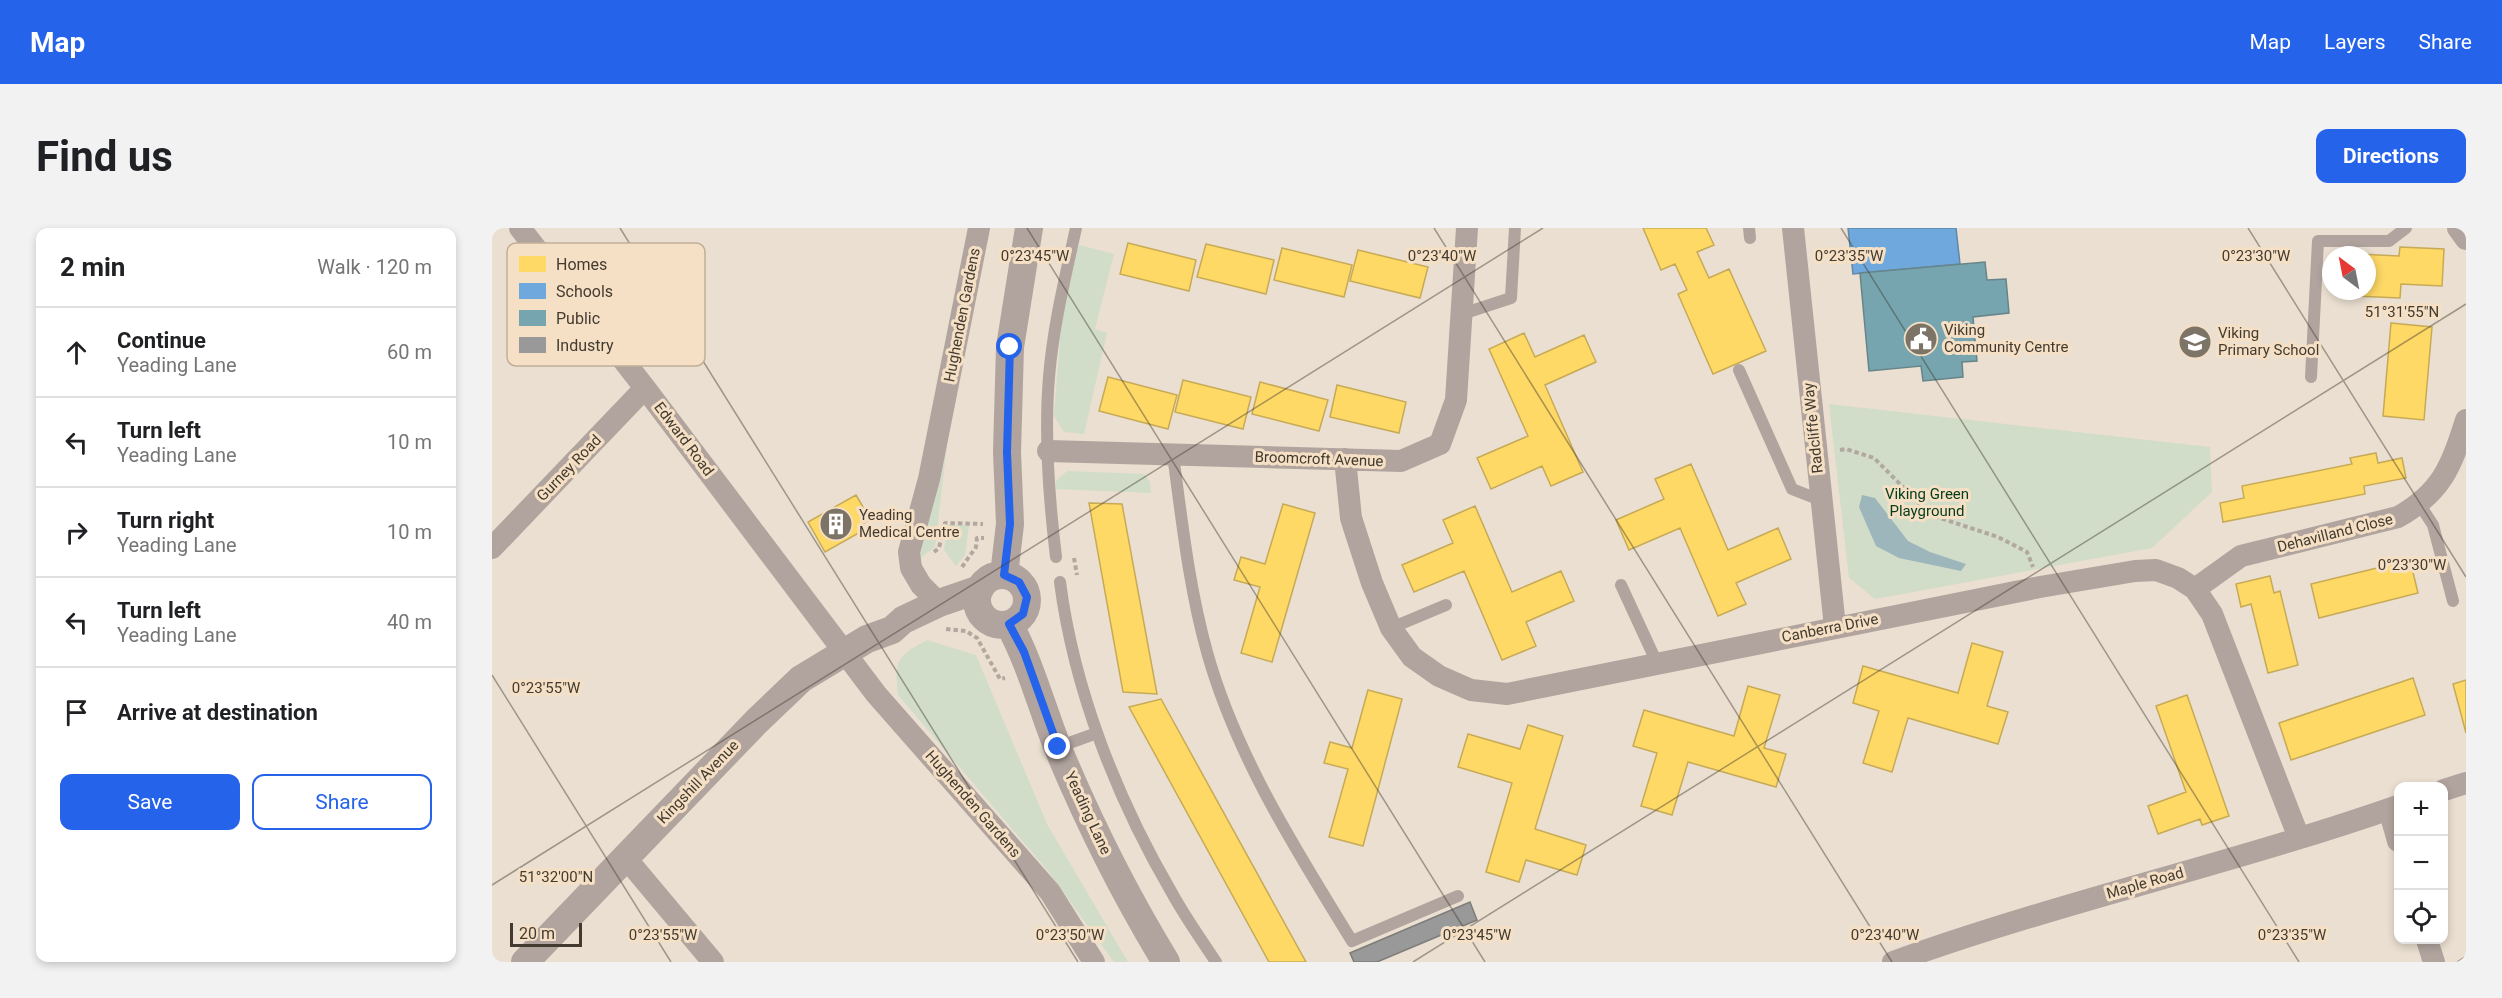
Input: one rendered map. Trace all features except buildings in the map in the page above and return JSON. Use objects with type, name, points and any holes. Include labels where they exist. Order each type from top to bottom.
[{"type":"street","name":"Edward Road","points":[[520,228],[532,243]]},
{"type":"street","name":"Hughenden Gardens","points":[[912,570],[909,552],[929,479],[979,228]]},
{"type":"street","points":[[988,592],[1019,582],[1027,597],[1023,614],[1009,624],[993,623],[988,592],[1010,524],[1007,452],[1010,347],[1029,228]]},
{"type":"street","name":"Broomcroft Avenue","points":[[1048,451],[1401,462],[1440,444],[1456,400],[1467,228]]},
{"type":"street","name":"Radcliffe Way","points":[[1793,228],[1834,627]]},
{"type":"street","points":[[2458,228],[2466,239]]},
{"type":"street","name":"Edward Road","points":[[628,366],[844,651]]},
{"type":"street","name":"Gurney Road","points":[[492,548],[645,388]]},
{"type":"street","name":"Dehavilland Close","points":[[2195,589],[2241,556],[2398,518],[2420,505],[2436,488],[2454,459],[2466,420]]},
{"type":"street","name":"Canberra Drive","points":[[1345,459],[1351,518],[1372,583],[1391,628],[1412,657],[1439,676],[1471,690],[1507,694],[1834,627],[2135,571],[2156,570],[2178,578],[2195,589],[2212,614],[2299,838]]},
{"type":"street","points":[[912,570],[939,616]]},
{"type":"street","name":"Kingshill Avenue","points":[[525,962],[801,679],[844,651],[892,630],[903,620],[939,616],[988,592]]},
{"type":"street","name":"Kingshill Avenue","points":[[892,630],[905,632],[988,592]]},
{"type":"street","name":"Yeading Lane","points":[[1009,624],[1024,652],[1058,747],[1088,816],[1136,911],[1167,962]]},
{"type":"street","name":"Hughenden Gardens","points":[[844,651],[876,694],[1050,892],[1094,962]]},
{"type":"street","points":[[2448,789],[2466,783]]},
{"type":"street","name":"Maple Road","points":[[1893,962],[1976,932],[2394,808]]},
{"type":"street","points":[[625,857],[713,962]]},
{"type":"street","points":[[2429,944],[2434,962]]},
{"type":"lane","points":[[1056,557],[1048,451],[1049,379],[1056,315],[1076,228]]},
{"type":"lane","points":[[1462,314],[1511,298],[1515,228]]},
{"type":"lane","points":[[2311,377],[2318,241],[2390,241],[2406,228]]},
{"type":"lane","points":[[1739,370],[1792,489],[1820,500]]},
{"type":"lane","points":[[1173,455],[1192,594],[1208,654],[1232,724],[1287,833],[1352,941],[1458,896]]},
{"type":"lane","points":[[2420,505],[2433,525],[2454,601]]},
{"type":"lane","points":[[1060,582],[1073,649],[1096,733],[1130,812],[1171,893],[1216,962]]},
{"type":"lane","points":[[1621,585],[1657,663]]},
{"type":"lane","points":[[1391,628],[1446,605]]},
{"type":"lane","points":[[1058,747],[1096,733]]},
{"type":"path","points":[[1815,454],[1846,449],[1875,458],[1931,515],[1998,537],[2027,552],[2040,587]]},
{"type":"path","points":[[912,570],[939,548],[945,523],[983,524]]},
{"type":"path","points":[[939,616],[977,638],[1000,679],[1008,677]]},
{"type":"green space","points":[[1079,245],[1114,254],[1095,329],[1107,333],[1084,434],[1064,432],[1054,416],[1062,312]]},
{"type":"green space","name":"Viking Green Playground","points":[[1829,404],[2210,447],[2212,492],[2152,548],[1875,599],[1849,578]]},
{"type":"green space","points":[[947,444],[935,547],[919,559]]},
{"type":"green space","points":[[1067,471],[1144,474],[1150,482],[1151,493],[1056,489],[1056,481]]},
{"type":"green space","points":[[948,525],[969,525],[965,555],[956,566],[944,550]]},
{"type":"green space","points":[[927,640],[976,655],[1047,824],[1128,962],[1114,962],[1048,871],[898,695],[897,674],[900,661],[909,651]]},
{"type":"water","points":[[1862,495],[1875,498],[1908,541],[1930,552],[1966,564],[1961,571],[1899,558],[1876,546],[1859,507]]},
{"type":"place","name":"Viking Community Centre","points":[[1921,339]]},
{"type":"place","name":"Viking Primary School","points":[[2195,342]]},
{"type":"place","name":"Yeading Medical Centre","points":[[836,524]]},
{"type":"route","points":[[1010,347],[1007,452],[1010,524],[1004,575],[1019,582],[1027,597],[1023,614],[1009,624],[1028,662],[1037,693],[1058,747]]}]
